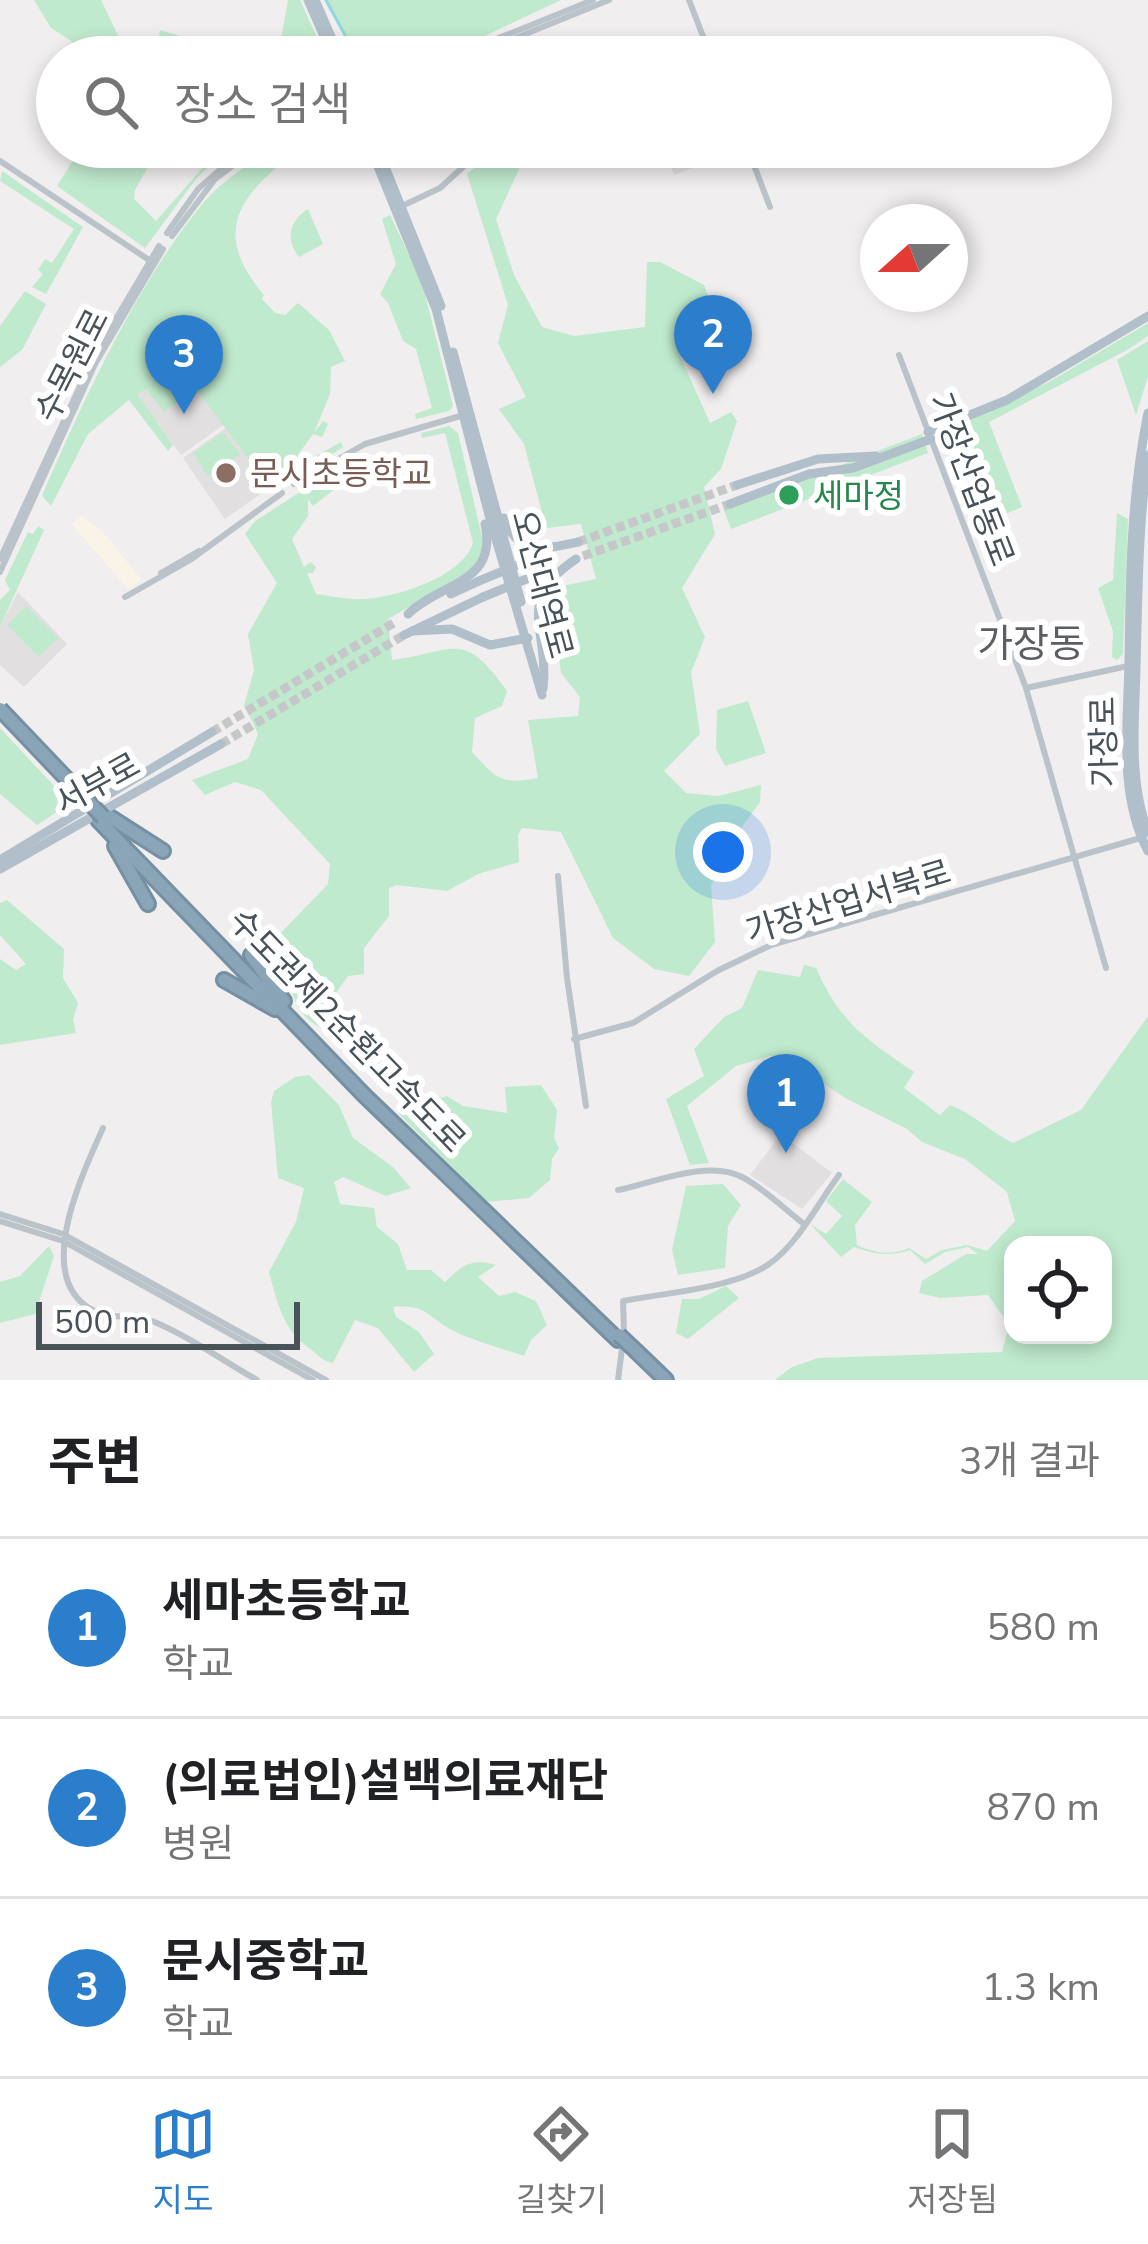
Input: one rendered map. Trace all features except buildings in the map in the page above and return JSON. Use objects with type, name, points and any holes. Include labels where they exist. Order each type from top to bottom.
[{"type":"highway","name":"수도권제2순환고속도로","points":[[0,714],[332,1059],[662,1380]]},
{"type":"highway","name":"수도권제2순환고속도로","points":[[0,714],[104,818]]},
{"type":"highway","points":[[104,818],[164,851]]},
{"type":"highway","points":[[104,818],[148,904]]},
{"type":"highway","points":[[251,955],[332,1059]]},
{"type":"highway","points":[[224,980],[273,1008],[332,1059]]},
{"type":"main road","points":[[312,0],[327,36]]},
{"type":"main road","name":"오산대역로","points":[[383,168],[435,287],[465,418]]},
{"type":"main road","name":"오산대역로","points":[[399,207],[436,309],[542,694]]},
{"type":"main road","points":[[730,504],[809,474],[853,468],[931,438],[1007,400],[1148,316]]},
{"type":"main road","points":[[409,614],[578,542],[540,550],[514,538],[450,339]]},
{"type":"main road","name":"가장로","points":[[1133,665],[1148,413]]},
{"type":"main road","points":[[397,621],[469,577],[485,556],[488,540],[465,418]]},
{"type":"main road","points":[[737,485],[804,461],[899,452]]},
{"type":"main road","name":"가장로","points":[[1148,455],[1133,665],[1131,797],[1148,851]]},
{"type":"main road","points":[[537,679],[520,650],[452,629],[408,633],[579,557],[541,591],[542,694]]},
{"type":"main road","points":[[496,645],[528,638]]},
{"type":"main road","name":"오산대역로","points":[[528,638],[542,694]]},
{"type":"main road","points":[[0,862],[194,738],[199,726]]},
{"type":"main road","name":"서부로","points":[[0,862],[212,732]]},
{"type":"main road","name":"서부로","points":[[0,862],[221,744]]},
{"type":"street","points":[[504,36],[593,0]]},
{"type":"street","points":[[522,36],[610,0]]},
{"type":"street","points":[[689,0],[703,36]]},
{"type":"street","points":[[0,161],[153,262]]},
{"type":"street","points":[[222,168],[199,189],[170,234],[229,168]]},
{"type":"street","points":[[399,207],[440,188],[462,168]]},
{"type":"street","points":[[755,168],[770,207]]},
{"type":"street","name":"수목원로","points":[[0,572],[95,364],[161,248]]},
{"type":"street","name":"수목원로","points":[[0,559],[94,356],[153,262]]},
{"type":"street","name":"가장산업동로","points":[[899,355],[1026,688],[1106,968]]},
{"type":"street","points":[[294,484],[365,444],[465,418]]},
{"type":"street","points":[[199,551],[125,597],[177,568],[282,493]]},
{"type":"street","points":[[1026,688],[1133,665]]},
{"type":"street","name":"가장산업서북로","points":[[574,1039],[633,1023],[717,971],[771,945],[1146,835]]},
{"type":"street","points":[[558,877],[574,1039],[586,1106]]},
{"type":"street","points":[[103,1128],[80,1180],[63,1238],[71,1285],[86,1306],[104,1315],[153,1322],[257,1380]]},
{"type":"street","points":[[618,1190],[694,1173],[730,1173],[804,1224]]},
{"type":"street","points":[[617,1380],[624,1333],[622,1301],[754,1273],[784,1251],[839,1175]]},
{"type":"street","points":[[0,1217],[63,1238],[326,1380]]},
{"type":"street","points":[[63,1238],[313,1380]]},
{"type":"shaded area","points":[[182,366],[225,424],[181,455],[136,394]]},
{"type":"shaded area","name":"문시초등학교","points":[[227,427],[270,487],[225,519],[183,458]]},
{"type":"shaded area","points":[[81,515],[103,532],[142,580],[128,589],[72,525]]},
{"type":"shaded area","points":[[18,592],[67,644],[24,687],[0,665],[0,627]]},
{"type":"shaded area","points":[[781,1134],[832,1173],[802,1209],[750,1175]]},
{"type":"green space","points":[[34,0],[101,0],[118,36],[64,36],[51,28]]},
{"type":"green space","points":[[288,0],[300,0],[316,36],[282,36]]},
{"type":"green space","points":[[324,0],[561,0],[485,36],[344,36]]},
{"type":"green space","points":[[68,168],[147,168],[134,199],[156,221],[207,168],[145,248],[57,186]]},
{"type":"green space","points":[[243,168],[276,168],[256,187],[238,219],[239,254],[264,295],[262,299],[275,313],[285,315],[298,303],[329,330],[345,361],[331,367],[330,394],[314,433],[323,421],[328,424],[322,437],[313,434],[300,452],[300,465],[341,442],[343,447],[273,492],[179,366],[160,381],[178,369],[194,391],[164,412],[148,391],[151,387],[137,394],[173,445],[168,451],[129,400],[88,434],[51,506],[42,496],[114,343],[156,268],[211,194]]},
{"type":"green space","points":[[474,168],[520,168],[496,219],[514,275],[542,327],[574,336],[645,327],[647,262],[660,262],[704,285],[716,317],[679,354],[710,423],[731,412],[737,421],[721,469],[704,487],[715,534],[682,588],[705,637],[691,672],[700,734],[664,771],[686,793],[718,796],[761,785],[760,802],[726,849],[711,886],[715,942],[689,976],[654,969],[613,938],[561,832],[522,828],[519,862],[478,874],[447,891],[389,888],[389,916],[364,948],[364,974],[348,976],[336,993],[342,1035],[309,1020],[300,1009],[276,938],[328,884],[330,864],[261,790],[235,782],[205,795],[192,780],[248,759],[258,734],[244,705],[254,670],[248,634],[277,583],[245,534],[255,521],[305,489],[304,484],[346,459],[350,464],[328,477],[335,489],[313,506],[308,499],[308,516],[292,539],[304,567],[311,562],[316,567],[307,573],[316,594],[378,597],[442,575],[467,555],[473,543],[445,433],[422,438],[421,433],[449,426],[458,433],[484,546],[475,569],[388,619],[392,660],[457,649],[468,651],[492,671],[507,691],[502,706],[475,718],[472,752],[507,780],[538,778],[528,720],[578,716],[580,697],[561,673],[554,614],[562,586],[596,579],[581,524],[546,528],[524,444],[499,409],[526,397],[498,343],[508,305],[467,174]]},
{"type":"green space","points":[[2,171],[83,227],[46,294],[32,287],[43,274],[38,270],[45,259],[52,263],[74,229],[0,181]]},
{"type":"green space","points":[[308,209],[323,244],[299,257],[291,231]]},
{"type":"green space","points":[[390,215],[422,282],[453,406],[416,419],[415,414],[432,408],[416,349],[403,341],[380,294],[396,264],[382,219]]},
{"type":"green space","points":[[25,291],[46,304],[22,350],[0,367],[0,326]]},
{"type":"green space","points":[[1148,323],[1148,336],[1129,349],[989,422],[1022,507],[973,527],[961,493],[982,483],[962,433],[942,440],[944,430],[1049,382]]},
{"type":"green space","points":[[1148,341],[1148,376],[1136,415],[1117,360]]},
{"type":"green space","points":[[223,432],[240,454],[208,476],[193,453]]},
{"type":"green space","points":[[922,434],[928,453],[731,529],[724,510]]},
{"type":"green space","points":[[1117,513],[1128,519],[1123,654],[1117,660],[1112,657],[1113,631],[1098,588],[1113,580]]},
{"type":"green space","points":[[38,526],[44,530],[0,627],[0,600],[10,590],[5,580],[28,532],[33,534]]},
{"type":"green space","points":[[26,606],[58,638],[39,657],[7,625]]},
{"type":"green space","points":[[748,701],[766,753],[725,766],[716,749],[717,710]]},
{"type":"green space","points":[[0,728],[70,803],[37,825],[0,794]]},
{"type":"green space","points":[[7,900],[64,949],[63,978],[78,1003],[73,1019],[76,1033],[0,1045],[0,959],[16,970],[26,964],[0,935],[0,903]]},
{"type":"green space","points":[[804,965],[816,968],[835,1003],[856,1028],[914,1072],[904,1088],[940,1115],[950,1105],[1013,1143],[1081,1110],[1148,1016],[1148,1380],[775,1380],[792,1367],[818,1358],[1002,1352],[1004,1344],[1112,1344],[1112,1236],[1004,1236],[1004,1318],[988,1295],[940,1298],[919,1293],[922,1281],[966,1254],[978,1254],[968,1247],[945,1252],[925,1264],[910,1250],[882,1254],[854,1247],[841,1257],[810,1224],[826,1234],[842,1216],[826,1201],[843,1179],[872,1202],[855,1225],[857,1245],[876,1252],[909,1248],[926,1259],[942,1250],[967,1245],[987,1251],[1015,1221],[1007,1192],[965,1159],[922,1142],[782,1056],[736,1066],[687,1106],[709,1163],[690,1165],[666,1099],[704,1076],[694,1049],[724,1017],[742,1008],[758,970],[800,977]]},
{"type":"green space","points":[[309,1075],[339,1105],[353,1138],[393,1167],[411,1188],[386,1196],[343,1177],[334,1182],[340,1204],[374,1208],[377,1227],[398,1244],[407,1270],[431,1270],[445,1282],[468,1264],[496,1265],[478,1277],[499,1296],[515,1292],[536,1301],[547,1325],[531,1340],[524,1356],[464,1336],[421,1310],[405,1307],[393,1307],[396,1317],[419,1332],[434,1354],[414,1372],[378,1328],[355,1320],[333,1363],[293,1333],[269,1272],[296,1222],[304,1188],[278,1178],[271,1102],[274,1091],[295,1077]]},
{"type":"green space","points":[[541,1085],[557,1110],[554,1138],[559,1148],[552,1159],[550,1180],[529,1198],[487,1202],[398,1113],[447,1096],[463,1106],[507,1113],[505,1087]]},
{"type":"green space","points":[[723,1184],[741,1205],[728,1226],[725,1268],[678,1275],[672,1250],[686,1186]]},
{"type":"green space","points":[[49,1246],[54,1256],[35,1314],[0,1323],[0,1282],[20,1276]]},
{"type":"green space","points":[[726,1286],[739,1298],[688,1339],[676,1333],[682,1299],[699,1299]]},
{"type":"waterway","points":[[326,0],[346,36]]},
{"type":"tunnel","points":[[578,542],[737,485]]},
{"type":"tunnel","points":[[583,556],[730,504]]},
{"type":"tunnel","points":[[212,732],[397,621]]},
{"type":"tunnel","points":[[221,744],[404,635]]},
{"type":"place","name":"(의료법인)설백의료재단","points":[[713,394]]},
{"type":"place","name":"문시중학교","points":[[184,414]]},
{"type":"place","name":"문시초등학교","points":[[226,473]]},
{"type":"place","name":"세마정","points":[[789,495]]},
{"type":"place","name":"세마초등학교","points":[[786,1153]]},
{"type":"district","name":"가장동","points":[[1031,643]]}]
